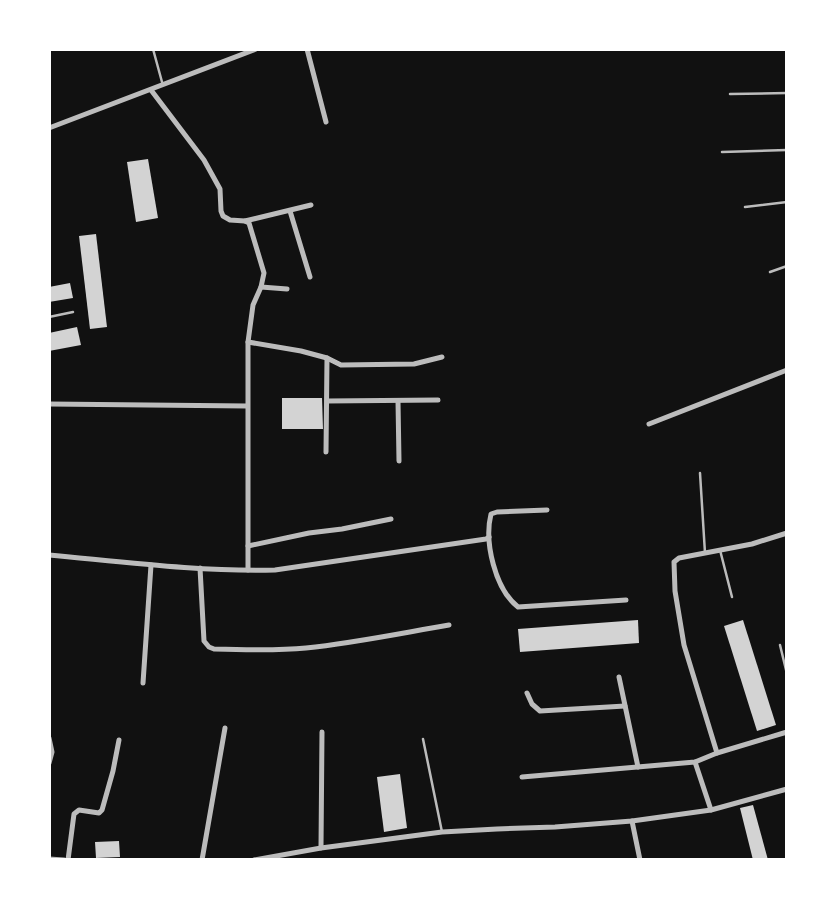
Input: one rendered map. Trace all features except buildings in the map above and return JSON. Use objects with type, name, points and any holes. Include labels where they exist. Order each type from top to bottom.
[{"type":"street","points":[[49,128],[256,49]]},
{"type":"street","points":[[307,49],[326,122]]},
{"type":"street","points":[[151,90],[210,170],[220,189],[223,216],[230,220],[246,221],[312,205]]},
{"type":"street","points":[[290,211],[310,276]]},
{"type":"street","points":[[246,221],[249,223],[264,273],[253,305],[248,342],[248,570]]},
{"type":"street","points":[[261,287],[287,289]]},
{"type":"street","points":[[248,342],[301,351],[327,358],[336,364],[348,365],[414,364],[442,357]]},
{"type":"street","points":[[326,452],[327,358]]},
{"type":"street","points":[[649,424],[787,370]]},
{"type":"street","points":[[327,401],[438,400]]},
{"type":"street","points":[[398,401],[399,461]]},
{"type":"street","points":[[49,404],[247,406]]},
{"type":"street","points":[[547,510],[491,514],[489,537],[495,574],[510,601],[518,607],[626,600]]},
{"type":"street","points":[[248,546],[390,519]]},
{"type":"street","points":[[717,753],[684,645],[674,591],[674,562],[676,559],[752,544],[787,533]]},
{"type":"street","points":[[49,555],[152,565],[275,570],[486,540],[489,537]]},
{"type":"street","points":[[143,683],[152,565]]},
{"type":"street","points":[[200,568],[204,641],[208,647],[214,649],[305,648],[449,625]]},
{"type":"street","points":[[619,677],[638,766]]},
{"type":"street","points":[[527,693],[531,704],[540,711],[625,706]]},
{"type":"street","points":[[202,860],[225,728]]},
{"type":"street","points":[[321,848],[322,732]]},
{"type":"street","points":[[522,777],[695,762],[787,732]]},
{"type":"street","points":[[49,738],[52,752],[49,764]]},
{"type":"street","points":[[49,859],[66,860],[74,814],[79,810],[99,813],[102,810],[119,740]]},
{"type":"street","points":[[695,762],[711,810]]},
{"type":"street","points":[[254,860],[442,832],[632,821],[711,810],[787,789]]},
{"type":"street","points":[[632,821],[640,860]]},
{"type":"lane","points":[[153,49],[162,86]]},
{"type":"lane","points":[[730,94],[787,93]]},
{"type":"lane","points":[[722,152],[787,150]]},
{"type":"lane","points":[[745,207],[787,202]]},
{"type":"lane","points":[[770,272],[787,266]]},
{"type":"lane","points":[[49,317],[73,312]]},
{"type":"lane","points":[[700,472],[705,553]]},
{"type":"lane","points":[[720,550],[732,597]]},
{"type":"lane","points":[[780,645],[787,674]]},
{"type":"lane","points":[[423,739],[442,832]]}]
